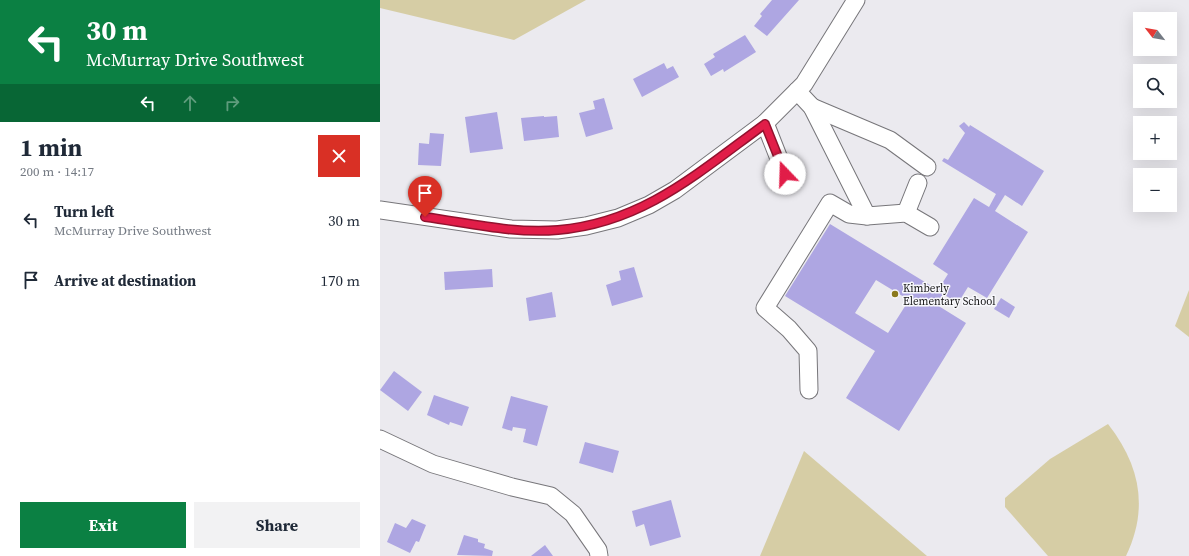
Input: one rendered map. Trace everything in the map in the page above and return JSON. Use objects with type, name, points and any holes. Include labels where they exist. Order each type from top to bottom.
[{"type":"street","points":[[380,210],[511,229],[557,230],[586,226],[618,218],[649,205],[675,190],[765,124],[804,84],[856,0]]},
{"type":"street","points":[[797,91],[812,107],[867,216]]},
{"type":"street","points":[[812,107],[890,140],[927,167]]},
{"type":"street","points":[[765,124],[785,174]]},
{"type":"street","points":[[906,213],[918,183]]},
{"type":"street","points":[[809,390],[808,351],[789,329],[764,308],[830,202],[849,214],[867,216],[906,213],[930,227]]},
{"type":"street","points":[[380,439],[433,464],[512,487],[551,496],[573,514],[598,550],[598,556]]},
{"type":"shaded area","points":[[380,0],[586,0],[514,40],[380,8]]},
{"type":"shaded area","points":[[1189,290],[1189,337],[1175,326]]},
{"type":"shaded area","points":[[1108,424],[1128,455],[1138,487],[1139,504],[1137,521],[1133,538],[1126,556],[1048,556],[1005,507],[1005,498],[1050,459]]},
{"type":"shaded area","points":[[804,451],[927,556],[760,556]]},
{"type":"building","points":[[772,0],[799,0],[767,36],[754,26],[762,16],[760,14]]},
{"type":"building","points":[[745,35],[756,52],[724,72],[723,69],[711,76],[704,64],[715,57],[713,54]]},
{"type":"building","points":[[664,63],[667,69],[673,66],[679,77],[642,97],[633,79]]},
{"type":"building","points":[[604,98],[613,129],[586,137],[579,113],[595,109],[593,101]]},
{"type":"building","points":[[497,112],[503,149],[470,153],[465,117]]},
{"type":"building","points":[[557,116],[559,137],[524,141],[521,118]]},
{"type":"building","points":[[964,122],[969,127],[970,125],[1044,171],[1022,206],[1005,195],[995,211],[1028,232],[987,298],[968,287],[958,303],[943,294],[937,305],[966,323],[899,431],[846,398],[875,351],[785,296],[830,224],[938,290],[948,274],[933,264],[974,198],[989,207],[996,194],[942,161],[944,158],[948,160],[965,133],[959,126]],"holes":[[[876,280],[909,300],[888,333],[855,313]]]},
{"type":"building","points":[[430,133],[444,134],[441,166],[418,165],[419,143],[429,144]]},
{"type":"building","points":[[634,267],[643,297],[612,306],[606,285],[621,280],[619,271]]},
{"type":"building","points":[[492,269],[493,287],[445,290],[444,272]]},
{"type":"building","points":[[552,292],[556,317],[529,321],[526,298]]},
{"type":"building","points":[[1001,298],[1015,307],[1009,318],[994,309]]},
{"type":"building","points":[[394,371],[422,392],[408,411],[380,390]]},
{"type":"building","points":[[434,395],[469,407],[462,426],[450,422],[449,425],[427,415]]},
{"type":"building","points":[[511,396],[548,406],[537,446],[523,442],[526,429],[513,427],[512,431],[502,428]]},
{"type":"building","points":[[585,442],[619,451],[613,473],[579,463]]},
{"type":"building","points":[[671,500],[681,537],[650,546],[644,524],[636,527],[632,511]]},
{"type":"building","points":[[412,519],[426,525],[419,542],[416,541],[410,553],[387,542],[395,523],[406,528]]},
{"type":"building","points":[[464,535],[478,539],[478,542],[485,544],[484,548],[493,551],[492,556],[457,555]]},
{"type":"building","points":[[545,545],[553,556],[531,556]]},
{"type":"place","name":"Kimberly Elementary School","points":[[895,294]]},
{"type":"route","points":[[425,217],[511,229],[557,230],[586,226],[618,218],[649,205],[675,190],[765,124],[785,174]]}]
